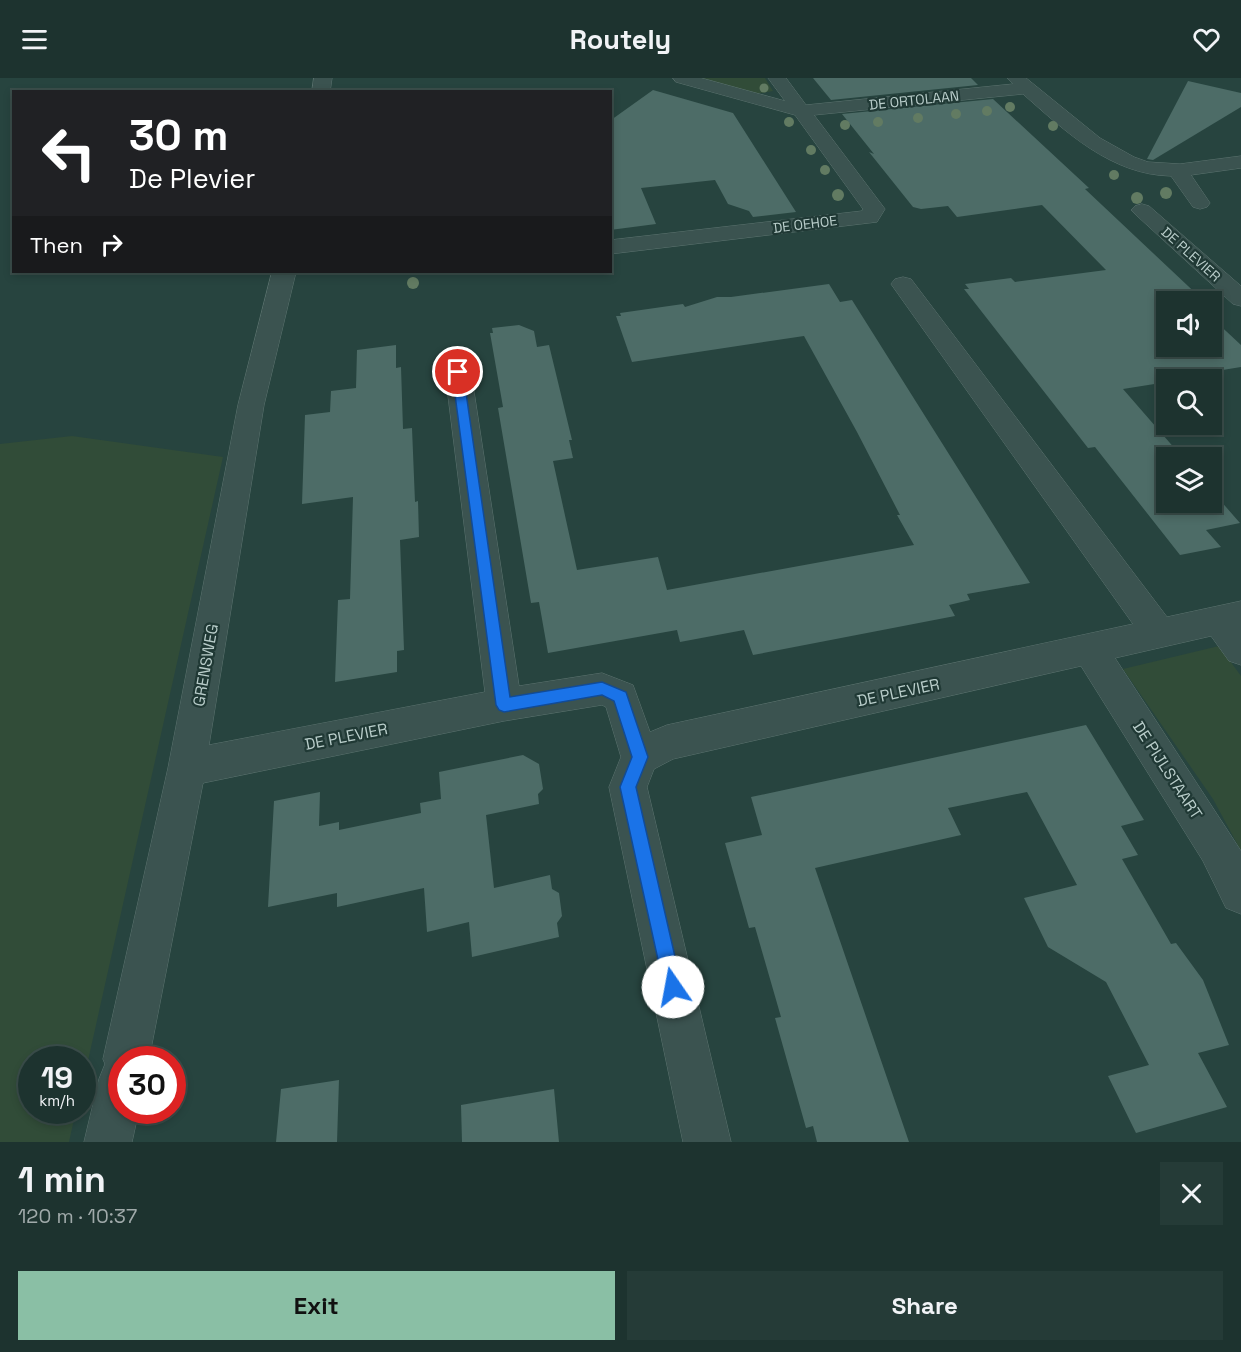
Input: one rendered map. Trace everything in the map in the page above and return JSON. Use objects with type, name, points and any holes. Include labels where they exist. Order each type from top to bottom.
[{"type":"street","name":"DE ORTOLAAN","points":[[682,78],[801,111],[1021,83]]},
{"type":"street","points":[[777,78],[801,111]]},
{"type":"street","points":[[1021,83],[1086,136],[1120,157],[1144,167],[1178,170],[1241,162]]},
{"type":"street","name":"DE OEHOE","points":[[612,247],[869,217],[874,209],[801,111]]},
{"type":"street","points":[[1178,170],[1200,203]]},
{"type":"street","name":"DE PLEVIER","points":[[1142,210],[1241,299]]},
{"type":"street","name":"GRENSWEG","points":[[129,1046],[187,768],[251,405],[284,273]]},
{"type":"street","points":[[903,284],[1159,633]]},
{"type":"street","points":[[458,372],[504,705]]},
{"type":"street","points":[[1229,617],[1241,650]]},
{"type":"street","name":"DE PLEVIER","points":[[187,768],[504,705],[602,689],[620,696],[640,757],[668,743],[1229,617]]},
{"type":"street","name":"DE PIJLSTAART","points":[[1090,650],[1218,847],[1241,893]]},
{"type":"street","points":[[640,757],[628,787],[707,1142]]},
{"type":"street","points":[[108,1142],[112,1124]]},
{"type":"green space","points":[[699,78],[765,78],[773,91],[756,94]]},
{"type":"green space","points":[[72,436],[223,457],[91,1046],[18,1046],[18,1124],[73,1124],[69,1142],[0,1142],[0,444]]},
{"type":"green space","points":[[1219,646],[1241,676],[1241,851],[1213,799],[1123,669]]},
{"type":"building","points":[[813,78],[971,78],[978,85],[831,100]]},
{"type":"building","points":[[1188,81],[1241,93],[1241,107],[1153,160],[1147,159]]},
{"type":"building","points":[[653,90],[733,113],[796,212],[753,217],[749,211],[728,204],[715,180],[641,188],[656,224],[612,230],[612,119]]},
{"type":"building","points":[[993,99],[1089,188],[1085,189],[1193,291],[1156,291],[1156,357],[1222,357],[1222,327],[1241,345],[1241,367],[1222,370],[1156,369],[1156,384],[1123,389],[1156,427],[1156,435],[1163,435],[1173,447],[1156,447],[1156,513],[1222,513],[1222,502],[1240,523],[1206,530],[1221,547],[1180,555],[1095,447],[1088,448],[964,289],[969,289],[965,284],[1011,278],[1015,282],[1106,270],[1042,205],[957,217],[948,206],[921,209],[913,207],[842,114]]},
{"type":"building","points":[[829,284],[840,302],[852,300],[1030,583],[967,594],[970,600],[949,605],[955,616],[753,655],[744,630],[680,642],[677,630],[548,653],[539,602],[531,603],[498,408],[503,407],[490,333],[493,333],[492,328],[519,325],[534,331],[537,347],[549,345],[572,440],[569,440],[573,458],[553,461],[577,570],[658,557],[667,590],[914,545],[857,432],[804,336],[632,362],[616,316],[621,316],[620,313],[683,304],[685,307],[717,297]]},
{"type":"building","points":[[396,345],[396,368],[401,367],[403,429],[412,428],[419,537],[400,540],[404,650],[397,651],[397,672],[335,682],[338,600],[350,599],[353,497],[302,504],[305,415],[330,412],[331,391],[356,388],[357,350]]},
{"type":"building","points":[[1086,725],[1144,820],[1121,826],[1138,855],[1122,859],[1171,944],[1176,943],[1203,980],[1229,1045],[1198,1053],[1227,1107],[1136,1133],[1108,1076],[1149,1065],[1106,982],[1048,947],[1024,898],[1077,885],[1027,792],[948,808],[961,835],[815,868],[909,1142],[817,1142],[813,1126],[806,1128],[775,1018],[781,1017],[755,927],[749,928],[725,843],[762,835],[751,797]]},
{"type":"building","points":[[523,755],[539,764],[543,789],[538,794],[539,804],[486,815],[494,888],[550,875],[552,889],[559,893],[562,916],[557,923],[559,937],[472,957],[469,922],[427,932],[424,888],[337,907],[337,893],[268,907],[274,801],[320,792],[319,826],[339,822],[339,830],[421,813],[420,803],[441,799],[439,772]]},
{"type":"building","points":[[339,1080],[337,1142],[276,1142],[281,1089]]},
{"type":"building","points":[[554,1089],[559,1142],[462,1142],[461,1105]]},
{"type":"route","points":[[458,372],[504,705],[602,689],[620,696],[640,757],[628,787],[673,987]]}]
